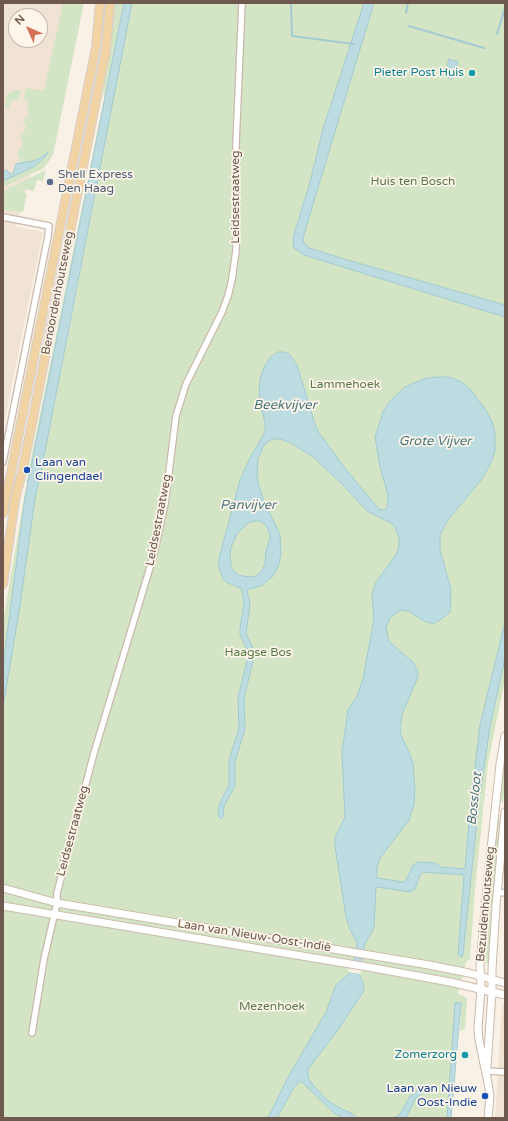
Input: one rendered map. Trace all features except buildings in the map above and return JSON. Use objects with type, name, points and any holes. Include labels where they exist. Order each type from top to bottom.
[{"type":"main road","name":"Benoordenhoutseweg","points":[[3,513],[96,47],[100,3]]},
{"type":"main road","name":"Benoordenhoutseweg","points":[[3,584],[15,500],[23,468],[106,50],[110,3]]},
{"type":"main road","name":"Bezuidenhoutseweg","points":[[488,1118],[490,1096],[486,1071],[480,1051],[478,1028],[481,989],[480,976],[495,809],[505,736]]},
{"type":"main road","name":"Bezuidenhoutseweg","points":[[486,1071],[492,980],[501,892],[505,811]]},
{"type":"main road","name":"Laan van Nieuw-Oost-Indië","points":[[3,888],[57,903],[429,965],[505,983]]},
{"type":"main road","name":"Laan van Nieuw-Oost-Indië","points":[[3,906],[368,967],[505,995]]},
{"type":"street","name":"Leidsestraatweg","points":[[32,1033],[44,959],[57,903],[57,893],[94,753],[154,554],[165,504],[176,416],[186,384],[222,312],[232,279],[236,251],[236,144],[242,3]]},
{"type":"street","name":"Benoordenhoutseweg","points":[[3,217],[49,226],[3,462]]},
{"type":"street","points":[[495,809],[505,811]]},
{"type":"street","points":[[486,1071],[505,1072]]},
{"type":"shaded area","points":[[3,3],[66,3],[35,159],[16,227],[43,232],[3,428]]},
{"type":"shaded area","points":[[505,1003],[505,1118],[495,1118],[502,1006]]},
{"type":"green space","points":[[63,3],[84,3],[53,155],[44,168],[3,187],[3,181],[35,166],[46,156],[48,152],[33,161],[18,164],[20,156],[17,155],[19,149],[21,149],[23,141],[20,140],[26,125],[23,124],[25,118],[27,118],[29,110],[27,109],[28,101],[26,99],[23,100],[26,88],[44,91]]},
{"type":"green space","points":[[114,3],[124,3],[29,483],[26,483],[104,99],[103,87]]},
{"type":"green space","name":"Haagse Bos","points":[[128,3],[505,3],[505,679],[488,763],[475,889],[470,959],[466,962],[458,994],[467,999],[465,1029],[460,1031],[461,1003],[457,1003],[447,1118],[3,1118],[3,679],[28,528],[94,201]]},
{"type":"green space","points":[[20,90],[19,100],[13,99],[12,102],[10,102],[9,108],[5,108],[8,93]]},
{"type":"green space","points":[[46,170],[43,181],[37,180],[34,191],[23,189],[23,193],[27,193],[23,212],[3,210],[3,191]]},
{"type":"green space","points":[[27,490],[3,666],[3,622]]},
{"type":"green space","points":[[505,753],[505,784],[503,802],[499,802]]},
{"type":"green space","points":[[497,819],[501,819],[489,964],[484,962]]},
{"type":"water","points":[[124,3],[132,3],[36,492],[20,605],[3,707],[3,666],[25,497]]},
{"type":"water","points":[[364,3],[374,3],[307,224],[303,238],[304,243],[309,248],[344,259],[505,305],[505,317],[304,255],[294,248],[293,238],[310,182],[323,129]]},
{"type":"water","points":[[449,59],[458,62],[452,79],[444,76]]},
{"type":"water","points":[[48,152],[46,156],[35,166],[3,181],[3,170],[13,174],[16,164],[33,161]]},
{"type":"water","name":"Grote Vijver","points":[[278,352],[289,354],[297,365],[319,433],[348,472],[381,510],[387,508],[388,495],[380,467],[375,437],[383,412],[389,402],[405,387],[423,379],[436,377],[449,377],[460,381],[471,390],[485,409],[492,421],[495,433],[495,451],[491,463],[482,479],[448,520],[440,535],[440,550],[451,589],[450,612],[433,624],[424,621],[410,612],[403,610],[399,611],[390,618],[386,628],[389,641],[413,662],[418,672],[417,679],[403,712],[400,727],[401,735],[413,763],[415,790],[414,805],[409,820],[380,858],[377,868],[377,878],[403,882],[407,879],[413,865],[419,862],[435,863],[441,867],[465,869],[480,725],[505,622],[505,658],[490,726],[479,802],[463,954],[462,957],[458,955],[464,875],[422,872],[415,889],[411,892],[376,887],[374,928],[365,944],[359,974],[364,984],[363,992],[338,1030],[308,1069],[308,1077],[312,1084],[328,1101],[351,1113],[357,1118],[343,1118],[334,1113],[302,1082],[299,1082],[293,1089],[277,1118],[268,1118],[287,1079],[326,1012],[336,985],[351,972],[353,965],[357,943],[346,917],[335,846],[335,838],[345,817],[342,752],[348,710],[357,696],[363,679],[374,619],[372,593],[376,582],[396,555],[399,546],[399,538],[395,527],[391,523],[367,511],[342,484],[313,457],[291,443],[280,439],[273,439],[267,442],[263,447],[258,459],[258,483],[263,499],[280,535],[281,554],[278,567],[273,576],[261,586],[249,589],[247,591],[250,604],[246,633],[253,649],[254,656],[244,699],[245,729],[235,761],[235,786],[224,806],[223,817],[221,819],[218,816],[219,805],[229,785],[229,760],[239,728],[238,698],[248,657],[240,634],[244,604],[242,591],[240,588],[226,582],[220,571],[218,562],[240,480],[250,458],[265,432],[265,422],[260,404],[259,393],[260,379],[265,365],[270,358]],"holes":[[[260,521],[265,524],[269,531],[270,538],[263,569],[256,576],[249,577],[238,575],[231,566],[230,553],[232,545],[237,534],[248,523]]]},
{"type":"water","points":[[455,1003],[461,1003],[451,1118],[447,1118]]},
{"type":"water","points":[[426,1089],[415,1099],[406,1118],[394,1118],[400,1114],[410,1096],[419,1090]]},
{"type":"pier","points":[[352,960],[363,962],[361,974],[348,972]]},
{"type":"waterway","points":[[291,3],[292,36],[354,44]]},
{"type":"waterway","points":[[406,13],[408,3]]},
{"type":"waterway","points":[[497,34],[505,8]]},
{"type":"waterway","points":[[409,26],[484,48]]},
{"type":"place","name":"Pieter Post Huis","points":[[472,73]]},
{"type":"place","name":"Shell Express Den Haag","points":[[50,182]]},
{"type":"place","name":"Laan van Clingendael","points":[[27,470]]},
{"type":"place","name":"Zomerzorg","points":[[465,1055]]},
{"type":"place","name":"Laan van Nieuw Oost-Indie","points":[[485,1096]]},
{"type":"park label","name":"Huis ten Bosch","points":[[413,182]]},
{"type":"park label","name":"Lammehoek","points":[[345,385]]},
{"type":"park label","name":"Mezenhoek","points":[[272,1007]]},
{"type":"water label","name":"Beekvijver","points":[[285,406]]},
{"type":"water label","name":"Panvijver","points":[[248,506]]},
{"type":"water label","name":"Bossloot","points":[[475,799]]}]
